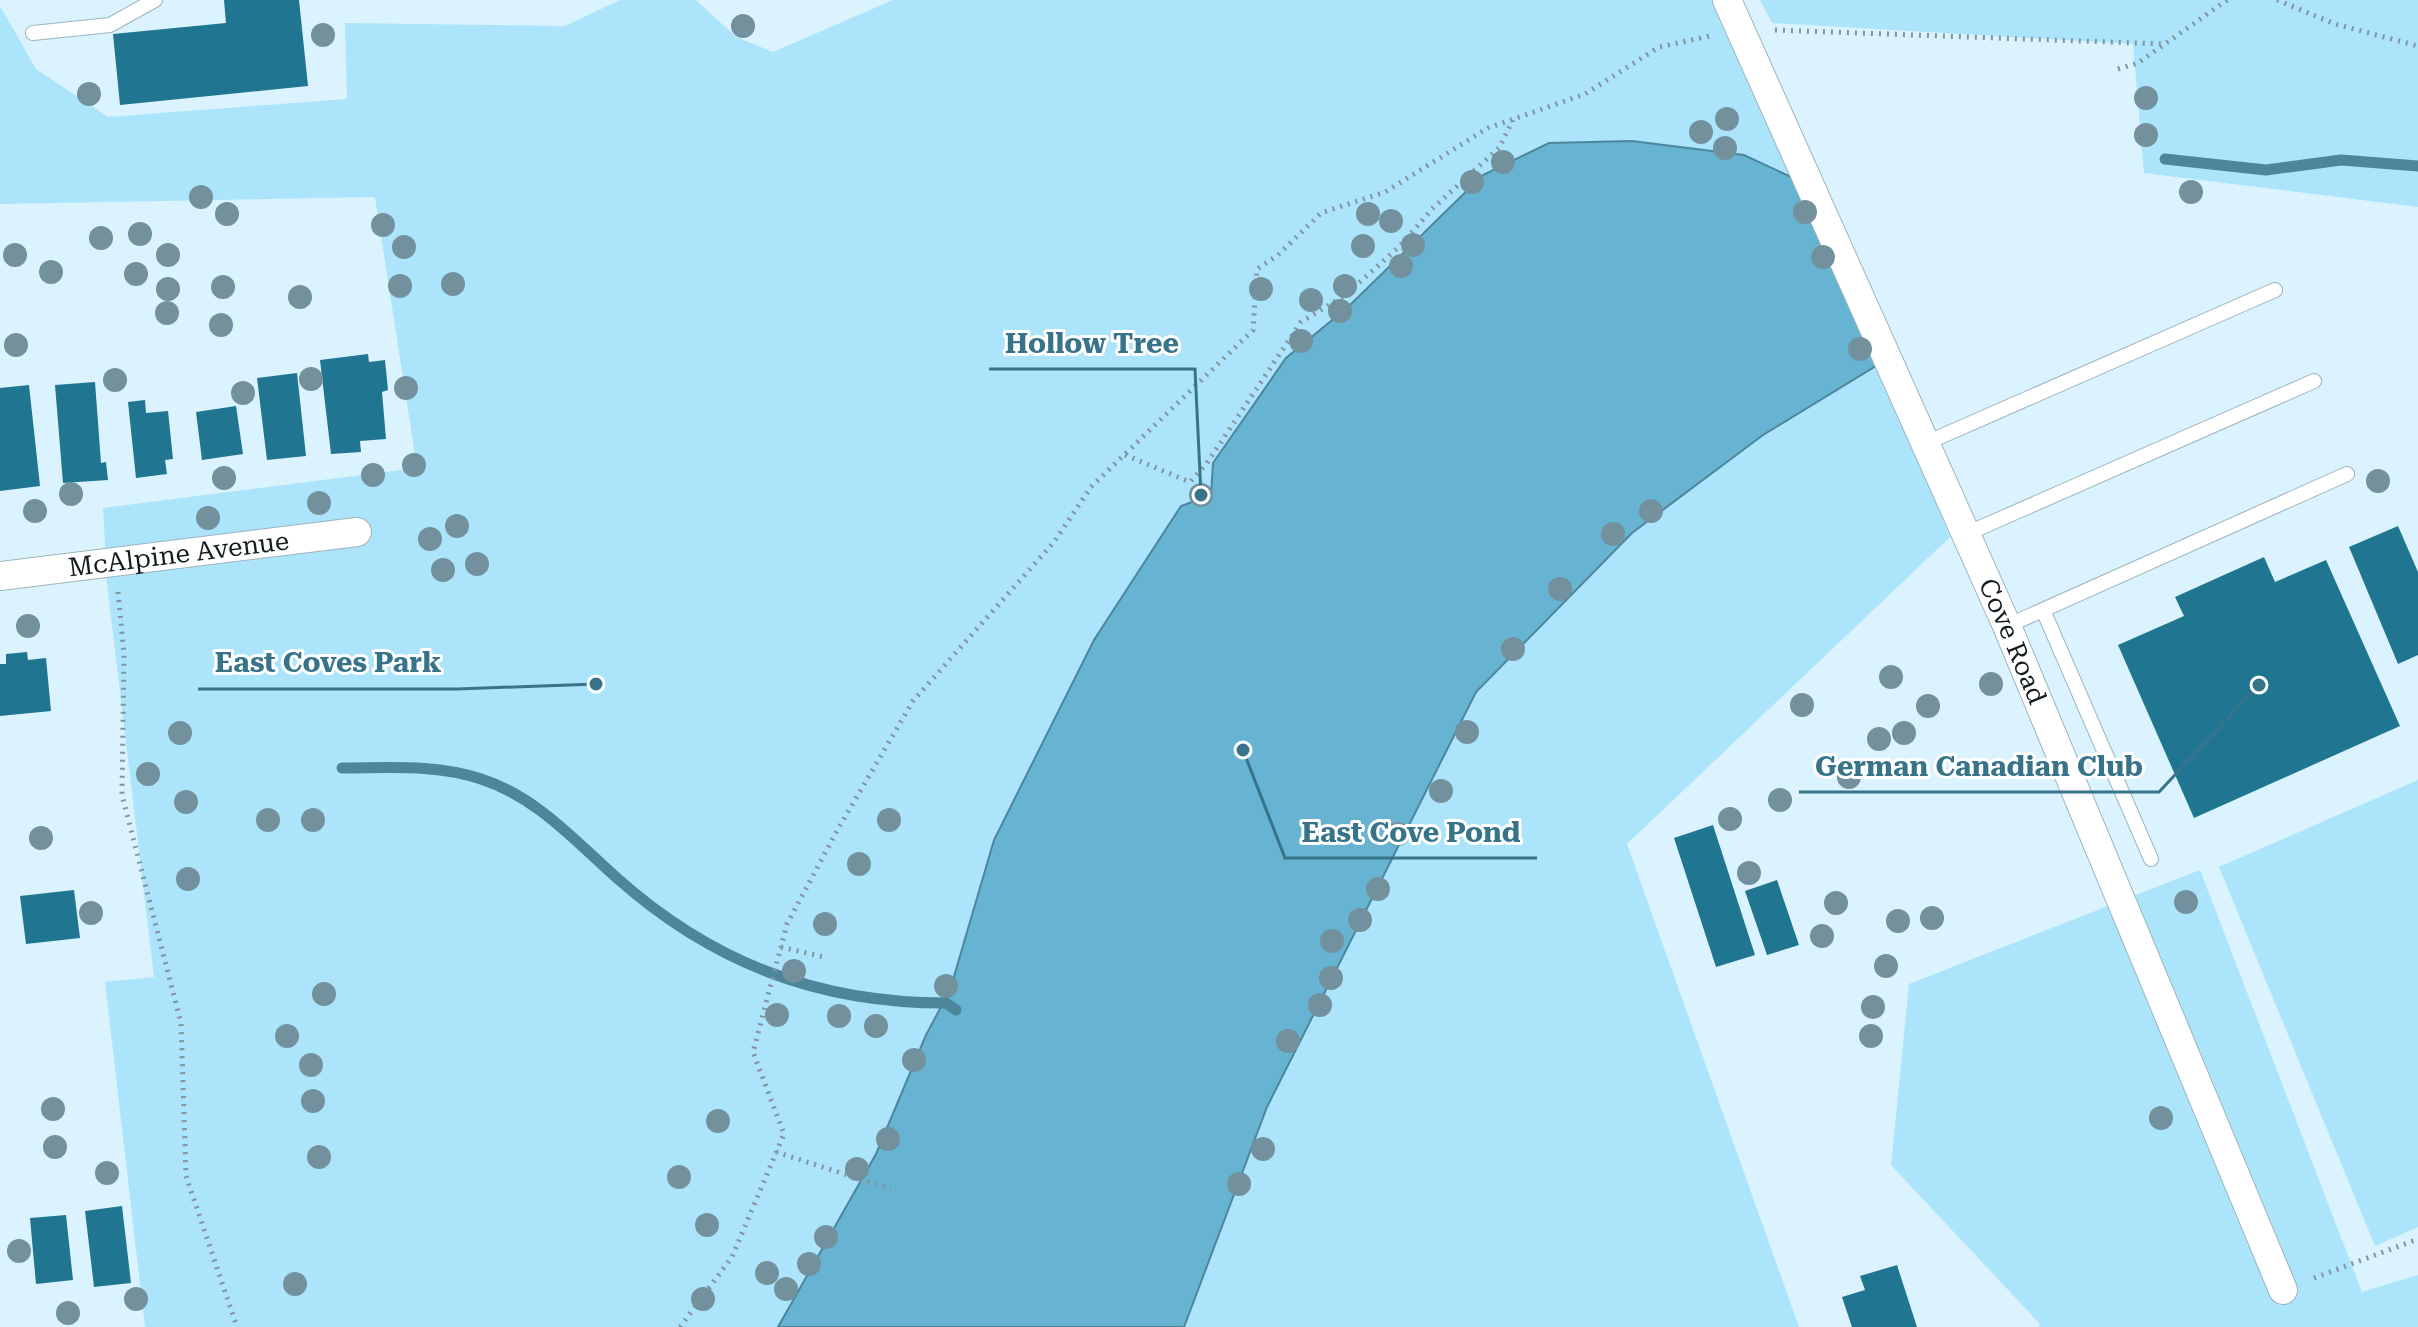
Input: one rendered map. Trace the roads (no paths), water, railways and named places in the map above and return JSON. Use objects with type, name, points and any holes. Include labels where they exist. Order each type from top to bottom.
[{"type":"street","name":"Cove Road","points":[[1727,0],[1743,29],[2007,626],[2283,1290]]},
{"type":"street","name":"McAlpine Avenue","points":[[0,576],[357,532]]},
{"type":"lane","points":[[33,33],[110,25],[155,0]]},
{"type":"lane","points":[[1926,443],[2275,290]]},
{"type":"lane","points":[[1966,534],[2314,381]]},
{"type":"lane","points":[[2007,626],[2347,474]]},
{"type":"lane","points":[[2043,610],[2151,859]]},
{"type":"waterway","points":[[2165,159],[2266,170],[2341,160],[2418,166]]},
{"type":"waterway","points":[[342,768],[412,768],[447,771],[481,779],[538,809],[654,908],[691,934],[730,955],[811,986],[899,1001],[946,1003],[956,1010]]},
{"type":"place","name":"Hollow Tree","points":[[1201,495]]},
{"type":"place","name":"East Coves Park","points":[[596,684]]},
{"type":"place","name":"German Canadian Club","points":[[2259,685]]},
{"type":"place","name":"East Cove Pond","points":[[1243,750]]}]
